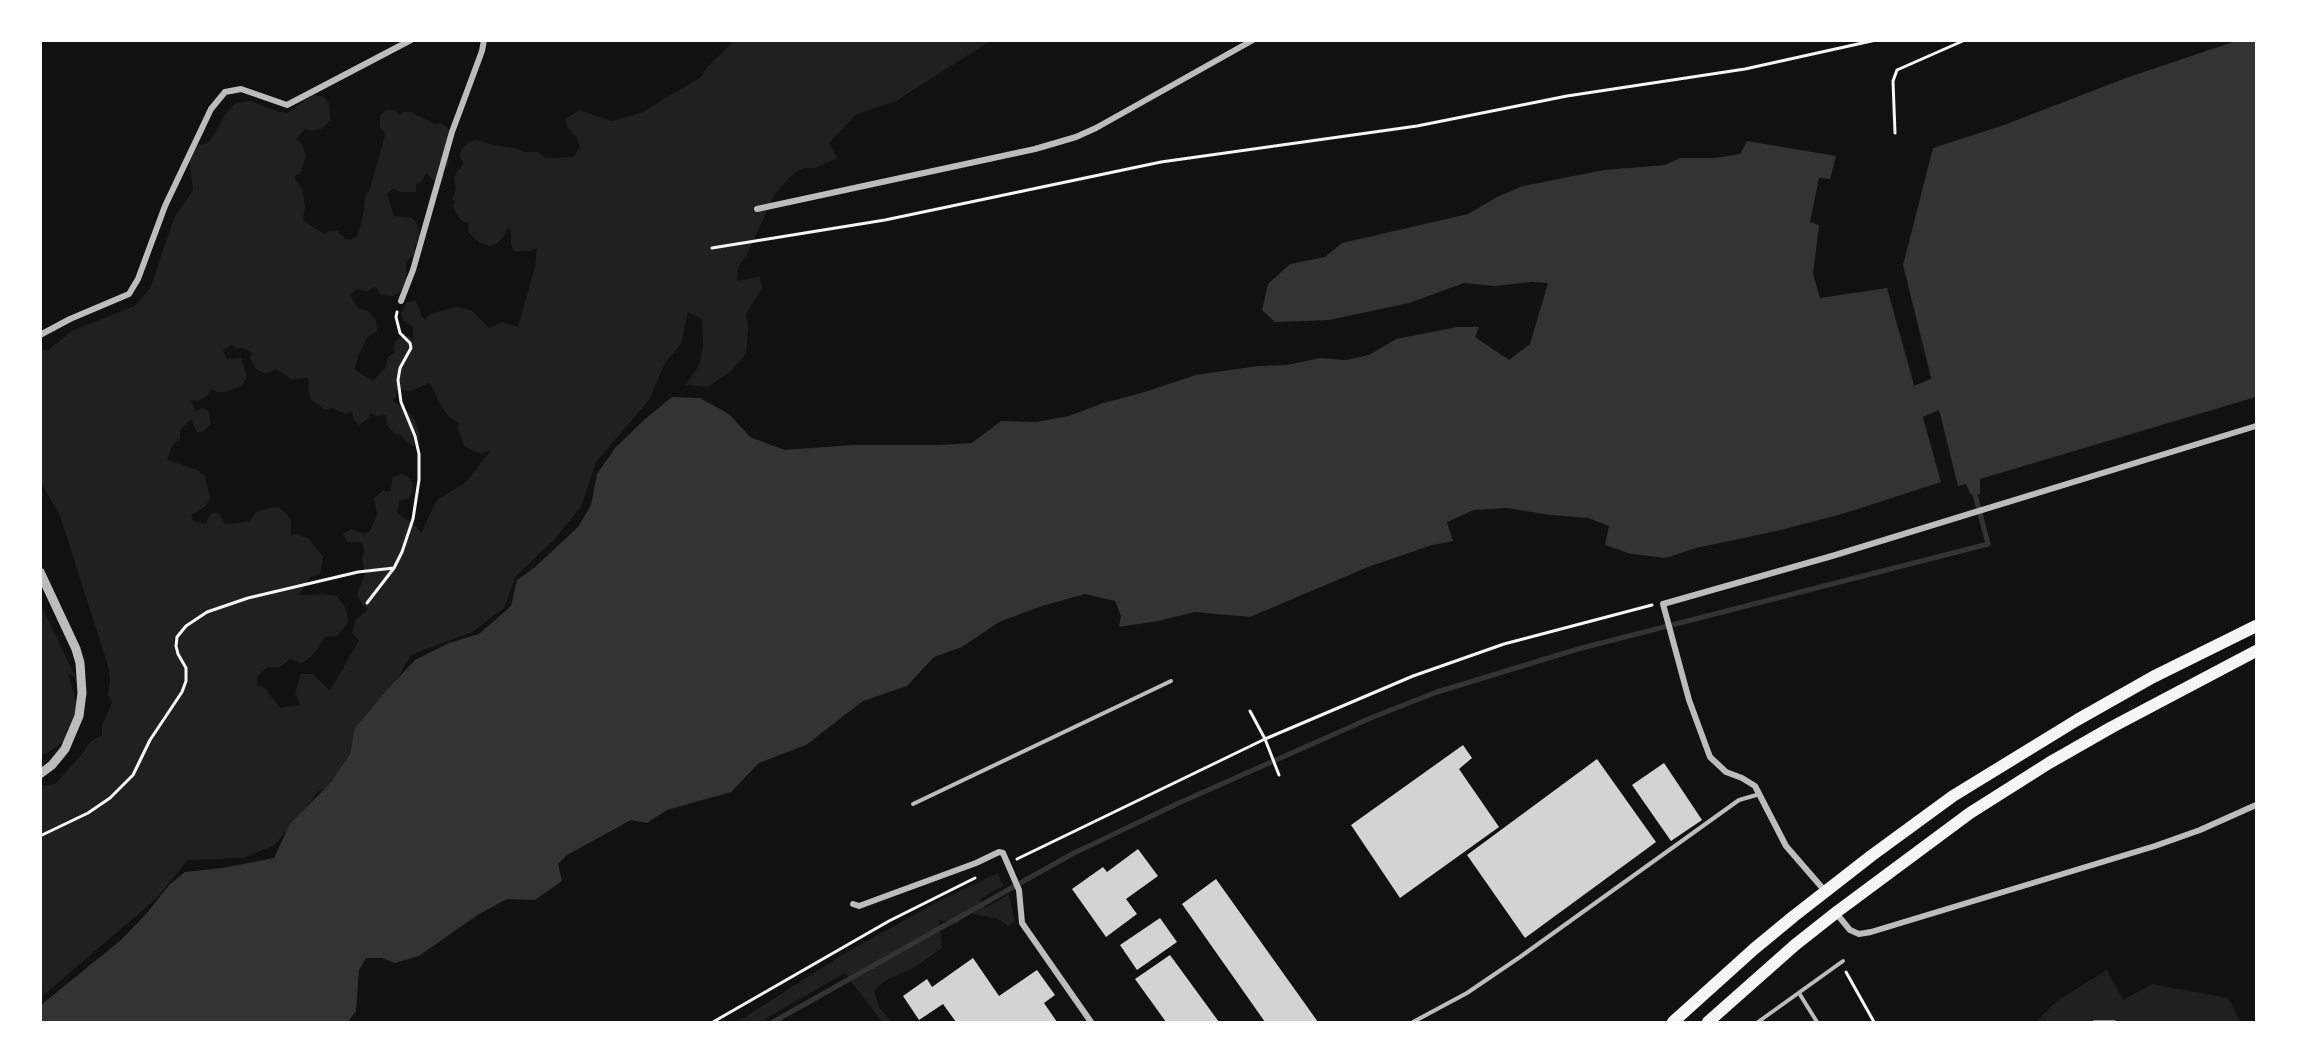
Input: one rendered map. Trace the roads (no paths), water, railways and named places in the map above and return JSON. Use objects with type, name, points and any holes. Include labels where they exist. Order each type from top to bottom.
[{"type":"main road","points":[[1673,1023],[1754,949],[1826,892],[1912,826],[2002,764],[2153,677],[2256,626]]},
{"type":"main road","points":[[1708,1023],[1795,945],[1923,846],[2009,787],[2147,707],[2256,651]]},
{"type":"street","points":[[40,335],[70,319],[129,294],[138,279],[174,187],[212,109],[225,92],[242,89],[287,105],[411,40]]},
{"type":"street","points":[[401,301],[413,270],[452,132],[484,40]]},
{"type":"street","points":[[758,208],[1035,149],[1076,137],[1253,40]]},
{"type":"street","points":[[1826,892],[1786,846],[1761,794],[1752,783],[1720,768],[1708,753],[1689,700],[1663,604],[1832,556],[2256,426]]},
{"type":"street","points":[[40,572],[76,650],[80,663],[82,693],[79,716],[65,749],[52,765],[40,774]]},
{"type":"street","points":[[1836,913],[1850,930],[1859,934],[1871,932],[2155,846],[2217,823],[2256,805]]},
{"type":"street","points":[[853,904],[859,906],[976,863],[999,852],[1003,853],[1019,890],[1022,923],[1091,1023]]},
{"type":"lane","points":[[913,804],[1171,681]]},
{"type":"lane","points":[[1413,1023],[1467,993],[1504,968],[1740,800],[1761,794]]},
{"type":"lane","points":[[1758,1023],[1843,961]]},
{"type":"lane","points":[[1799,993],[1817,1023]]},
{"type":"waterway","points":[[1879,418],[1974,378]]},
{"type":"waterway","points":[[773,1022],[1072,854],[1181,802],[1373,717],[1437,692],[1578,649],[1988,544],[1975,494]]}]
